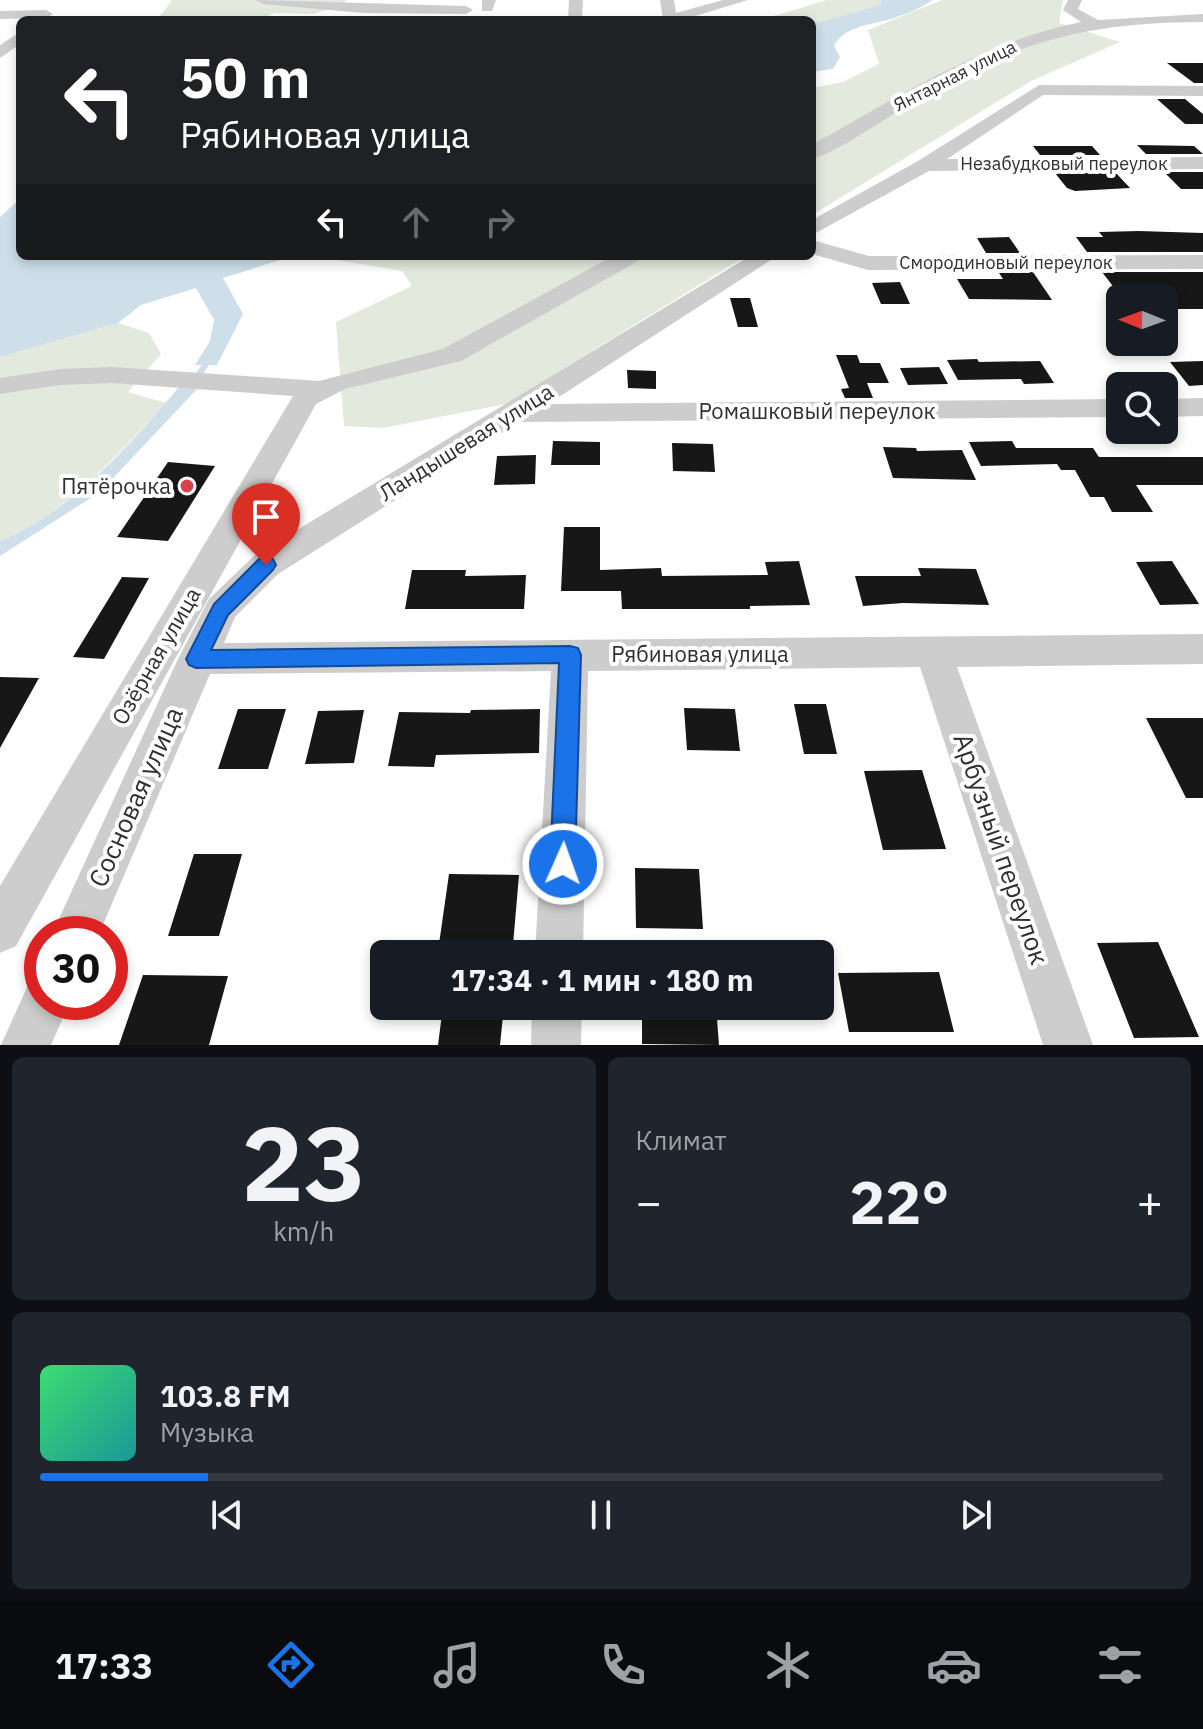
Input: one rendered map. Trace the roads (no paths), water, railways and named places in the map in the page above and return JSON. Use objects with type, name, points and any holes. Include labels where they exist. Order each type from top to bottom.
[{"type":"street","points":[[263,0],[340,14],[466,10]]},
{"type":"street","points":[[680,16],[741,0]]},
{"type":"street","points":[[1075,0],[1070,10],[1096,25]]},
{"type":"street","points":[[0,15],[46,14]]},
{"type":"street","name":"Янтарная улица","points":[[816,151],[958,71],[1018,44],[1096,25],[1203,18]]},
{"type":"street","points":[[0,53],[16,39]]},
{"type":"street","points":[[816,227],[925,165],[1039,90],[1203,91]]},
{"type":"street","name":"Незабудковый переулок","points":[[925,165],[1203,163]]},
{"type":"street","name":"Смородиновый переулок","points":[[816,248],[868,263],[1203,262]]},
{"type":"street","points":[[0,386],[60,377],[169,377],[319,389],[452,355],[623,260]]},
{"type":"street","name":"Ландышевая улица","points":[[196,659],[221,609],[266,565],[760,260]]},
{"type":"street","name":"Озёрная улица","points":[[0,930],[296,408],[319,389]]},
{"type":"street","points":[[1178,408],[1203,407]]},
{"type":"street","name":"Ромашковый переулок","points":[[514,413],[1106,408]]},
{"type":"street","name":"Рябиновая улица","points":[[196,659],[1203,649]]},
{"type":"street","name":"Арбузный переулок","points":[[934,653],[1068,1045]]},
{"type":"street","points":[[560,940],[570,655]]},
{"type":"street","name":"Сосновая улица","points":[[83,916],[196,659]]},
{"type":"street","points":[[26,1045],[37,1020]]},
{"type":"street","points":[[556,1045],[557,1020]]},
{"type":"water","points":[[881,0],[933,0],[907,14],[846,33],[834,46],[840,57],[833,69],[816,71],[816,23],[880,5]]},
{"type":"water","points":[[16,203],[16,260],[280,260],[223,278],[243,314],[217,365],[195,365],[210,341],[214,320],[196,288],[141,305],[118,323],[0,357],[0,217]]},
{"type":"water","points":[[179,387],[198,388],[100,492],[0,556],[0,541],[26,528],[75,494],[120,453]]},
{"type":"waterway","points":[[195,380],[211,357]]},
{"type":"place","name":"Пятёрочка","points":[[187,486]]}]
